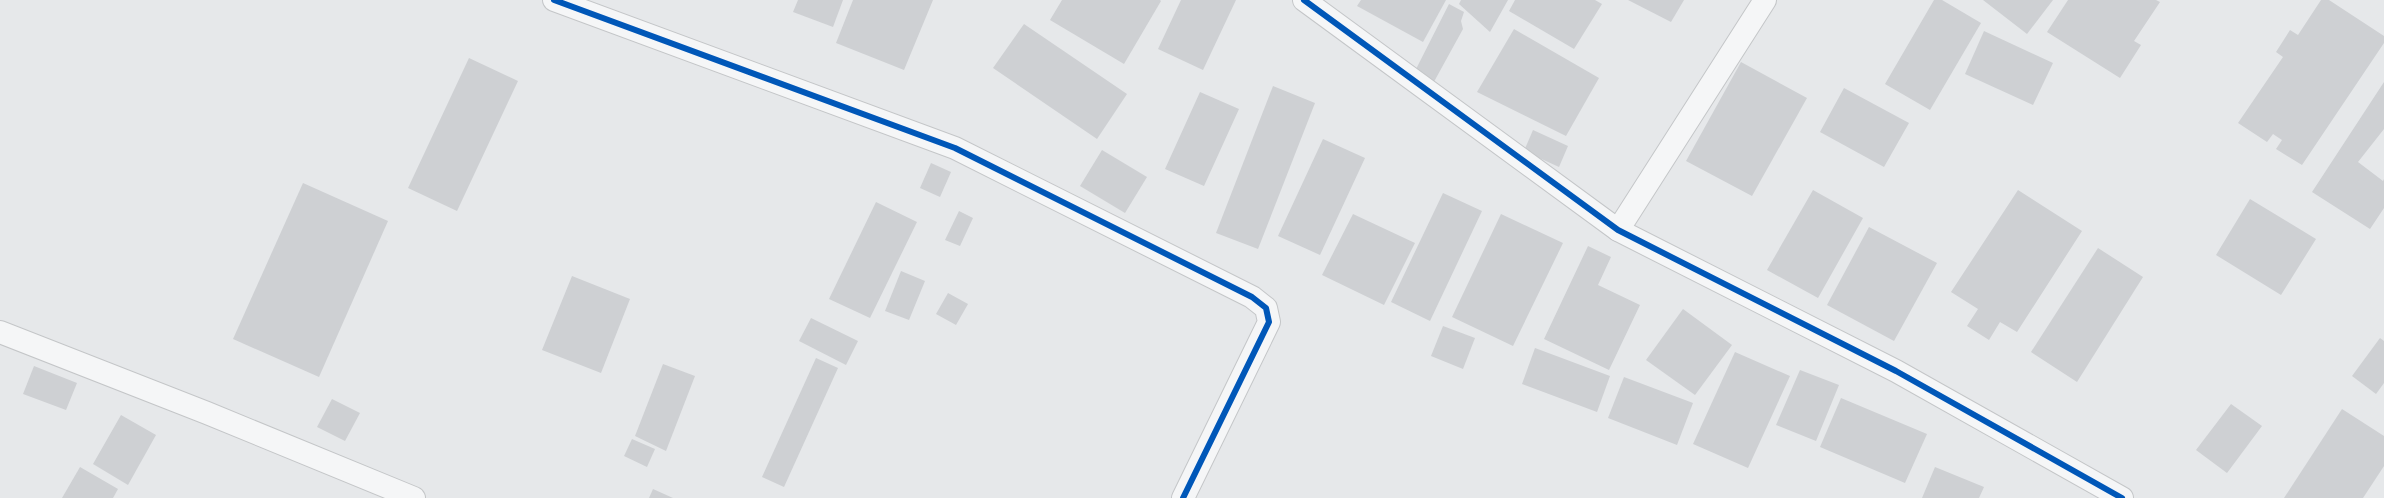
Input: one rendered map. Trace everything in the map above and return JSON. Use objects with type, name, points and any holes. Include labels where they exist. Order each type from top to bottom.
[{"type":"street","points":[[554,0],[955,148],[1252,297],[1266,308],[1269,322],[1183,498]]},
{"type":"street","points":[[1618,230],[1765,0]]},
{"type":"street","points":[[1316,4],[1618,230],[1896,371],[2122,498]]},
{"type":"street","points":[[0,332],[206,413],[414,498]]},
{"type":"building","points":[[798,0],[843,0],[833,27],[793,12]]},
{"type":"building","points":[[853,0],[933,0],[904,70],[836,43]]},
{"type":"building","points":[[1062,0],[1161,1],[1124,64],[1050,20]]},
{"type":"building","points":[[1181,0],[1236,0],[1203,70],[1158,49]]},
{"type":"building","points":[[1361,0],[1446,0],[1423,42],[1357,6]]},
{"type":"building","points":[[1461,0],[1508,0],[1490,32],[1459,4]]},
{"type":"building","points":[[1515,0],[1595,0],[1602,4],[1574,49],[1509,11]]},
{"type":"building","points":[[1628,0],[1684,0],[1671,22]]},
{"type":"building","points":[[1934,0],[1942,0],[1981,23],[1930,110],[1885,84]]},
{"type":"building","points":[[1983,0],[2053,0],[2027,34]]},
{"type":"building","points":[[2068,0],[2156,0],[2160,2],[2134,41],[2141,45],[2120,78],[2047,32]]},
{"type":"building","points":[[2321,0],[2329,0],[2384,36],[2384,43],[2302,165],[2276,149],[2282,140],[2273,134],[2267,142],[2238,123],[2283,57],[2276,52],[2290,30],[2298,35]]},
{"type":"building","points":[[1449,4],[1464,12],[1461,21],[1463,29],[1430,89],[1412,77]]},
{"type":"building","points":[[1024,24],[1127,94],[1097,139],[993,68]]},
{"type":"building","points":[[1514,29],[1599,78],[1566,136],[1477,92]]},
{"type":"building","points":[[1984,31],[2053,63],[2033,105],[1965,74]]},
{"type":"building","points":[[469,58],[518,81],[457,211],[408,188]]},
{"type":"building","points":[[1741,62],[1807,98],[1752,196],[1686,161]]},
{"type":"building","points":[[2384,82],[2384,129],[2358,162],[2383,181],[2384,179],[2384,208],[2370,229],[2312,192]]},
{"type":"building","points":[[1273,86],[1315,103],[1258,249],[1216,233]]},
{"type":"building","points":[[1844,88],[1909,123],[1884,167],[1820,132]]},
{"type":"building","points":[[1200,92],[1239,109],[1204,186],[1165,169]]},
{"type":"building","points":[[1533,130],[1568,146],[1559,167],[1524,151]]},
{"type":"building","points":[[1323,139],[1365,158],[1320,255],[1278,236]]},
{"type":"building","points":[[1102,150],[1147,177],[1125,213],[1080,186]]},
{"type":"building","points":[[931,163],[951,172],[940,197],[920,188]]},
{"type":"building","points":[[303,183],[388,221],[319,377],[233,339]]},
{"type":"building","points":[[1813,190],[1863,218],[1818,298],[1767,270]]},
{"type":"building","points":[[2018,190],[2082,231],[2017,332],[2000,322],[1989,340],[1967,326],[1978,309],[1951,292]]},
{"type":"building","points":[[1443,193],[1482,211],[1430,321],[1391,302]]},
{"type":"building","points":[[2250,199],[2316,239],[2281,295],[2216,255]]},
{"type":"building","points":[[876,202],[917,222],[870,318],[829,299]]},
{"type":"building","points":[[959,211],[973,218],[960,246],[945,240]]},
{"type":"building","points":[[1353,214],[1415,243],[1384,305],[1322,275]]},
{"type":"building","points":[[1501,214],[1563,243],[1513,346],[1452,317]]},
{"type":"building","points":[[1869,227],[1937,263],[1894,341],[1827,305]]},
{"type":"building","points":[[1588,246],[1611,257],[1598,285],[1640,305],[1609,370],[1544,339]]},
{"type":"building","points":[[2098,248],[2143,277],[2077,382],[2031,352]]},
{"type":"building","points":[[901,271],[925,281],[909,320],[885,311]]},
{"type":"building","points":[[572,276],[630,299],[601,373],[542,350]]},
{"type":"building","points":[[948,293],[968,304],[956,325],[936,314]]},
{"type":"building","points":[[1683,309],[1732,345],[1695,395],[1646,360]]},
{"type":"building","points":[[811,318],[858,341],[846,365],[799,341]]},
{"type":"building","points":[[1443,326],[1475,338],[1463,369],[1431,356]]},
{"type":"building","points":[[2380,338],[2384,341],[2384,383],[2376,394],[2352,376]]},
{"type":"building","points":[[1535,348],[1610,376],[1597,412],[1522,384]]},
{"type":"building","points":[[1735,352],[1790,376],[1748,468],[1693,444]]},
{"type":"building","points":[[816,358],[838,368],[784,487],[762,477]]},
{"type":"building","points":[[663,364],[695,376],[666,451],[635,436]]},
{"type":"building","points":[[34,366],[77,383],[66,410],[23,394]]},
{"type":"building","points":[[1800,370],[1839,385],[1816,441],[1776,425]]},
{"type":"building","points":[[1624,377],[1693,403],[1677,445],[1608,418]]},
{"type":"building","points":[[1841,398],[1927,434],[1905,483],[1820,447]]},
{"type":"building","points":[[332,399],[360,413],[345,441],[317,427]]},
{"type":"building","points":[[2231,404],[2262,426],[2227,473],[2196,450]]},
{"type":"building","points":[[2342,409],[2384,436],[2384,466],[2363,498],[2284,498]]},
{"type":"building","points":[[121,415],[156,435],[128,485],[93,464]]},
{"type":"building","points":[[632,439],[655,449],[647,467],[624,456]]},
{"type":"building","points":[[80,467],[118,489],[113,498],[62,498]]},
{"type":"building","points":[[1935,467],[1984,487],[1979,498],[1922,498]]},
{"type":"building","points":[[653,489],[673,498],[649,498]]},
{"type":"cycle path","points":[[554,0],[955,148],[1252,297],[1266,308],[1269,322],[1183,498]]},
{"type":"cycle path","points":[[1304,0],[1618,230],[1896,371],[2122,498]]}]
